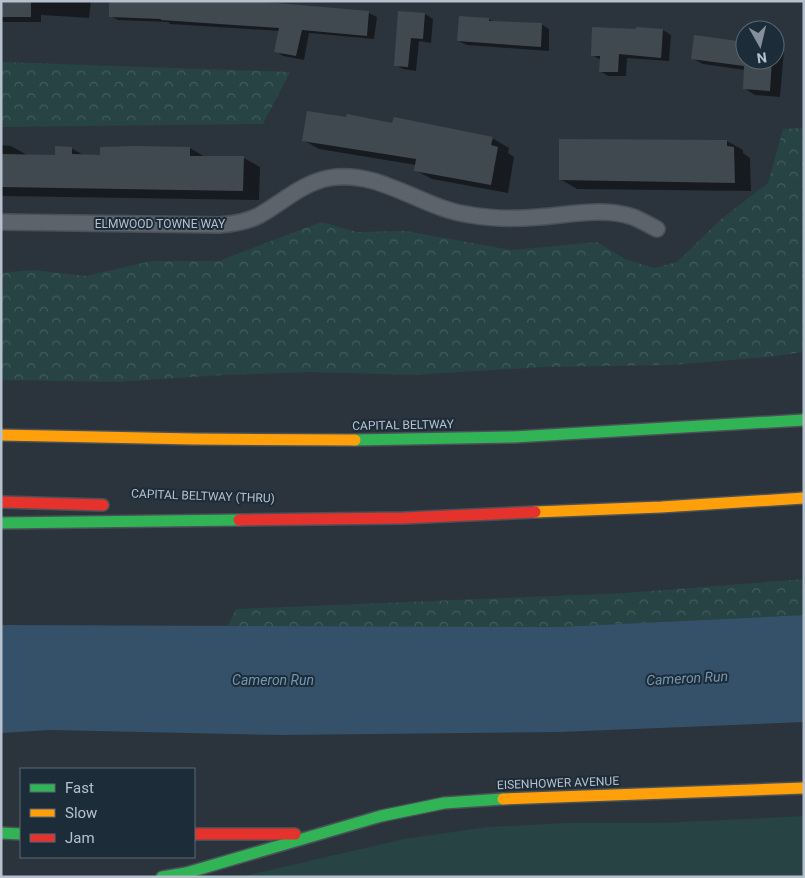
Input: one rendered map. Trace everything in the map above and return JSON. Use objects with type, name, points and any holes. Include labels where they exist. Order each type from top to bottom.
[{"type":"main road","name":"CAPITAL BELTWAY","points":[[1,435],[207,440],[464,438],[618,432],[804,420]]},
{"type":"main road","points":[[1,523],[403,518],[624,509],[804,498]]},
{"type":"main road","name":"CAPITAL BELTWAY (THRU)","points":[[1,502],[116,506]]},
{"type":"main road","name":"CAPITAL BELTWAY (THRU)","points":[[191,509],[403,518]]},
{"type":"main road","name":"EISENHOWER AVENUE","points":[[162,877],[195,870],[409,809],[444,803],[484,799],[804,788]]},
{"type":"main road","points":[[1,833],[20,834]]},
{"type":"main road","name":"EISENHOWER AVENUE","points":[[195,834],[317,834]]},
{"type":"street","name":"ELMWOOD TOWNE WAY","points":[[1,222],[219,226],[259,215],[297,190],[314,182],[345,176],[361,177],[376,181],[448,211],[468,215],[513,219],[580,212],[609,213],[634,217],[657,229]]},
{"type":"green space","points":[[1,62],[290,72],[263,124],[1,127]]},
{"type":"green space","points":[[804,128],[804,352],[673,365],[544,367],[412,375],[312,372],[223,375],[117,382],[1,380],[1,273],[33,270],[86,276],[151,261],[219,261],[321,222],[357,232],[406,231],[512,250],[597,242],[625,259],[654,268],[677,262],[720,220],[768,183],[783,129]]},
{"type":"green space","points":[[804,579],[804,615],[558,627],[228,626],[236,609],[625,593]]},
{"type":"green space","points":[[804,816],[804,877],[240,877],[404,839],[487,827],[567,823],[660,823]]},
{"type":"water","name":"Cameron Run","points":[[804,615],[804,722],[560,732],[280,735],[51,730],[1,733],[1,625],[558,627]]},
{"type":"building","points":[[1,1],[31,1],[31,17],[1,17]]},
{"type":"building","points":[[109,1],[254,1],[369,11],[367,36],[302,30],[296,56],[274,52],[279,28],[109,17]]},
{"type":"building","points":[[398,11],[425,13],[423,39],[411,38],[408,67],[394,66]]},
{"type":"building","points":[[459,16],[489,18],[489,21],[542,23],[541,47],[457,41]]},
{"type":"building","points":[[592,27],[663,29],[661,58],[619,54],[618,72],[599,72],[600,56],[591,56]]},
{"type":"building","points":[[694,35],[735,41],[735,65],[691,59]]},
{"type":"building","points":[[744,70],[771,70],[770,91],[743,89]]},
{"type":"building","points":[[307,111],[346,117],[347,114],[392,123],[394,117],[493,137],[491,145],[498,147],[491,185],[414,171],[416,159],[302,141]]},
{"type":"building","points":[[559,139],[727,140],[727,146],[734,147],[735,183],[559,180]]},
{"type":"building","points":[[55,146],[72,147],[72,154],[100,155],[100,147],[135,146],[190,147],[190,156],[244,156],[243,191],[1,187],[1,154],[55,155]]},
{"type":"traffic: fast","points":[[355,440],[514,437],[804,420]]},
{"type":"traffic: fast","points":[[1,523],[239,520]]},
{"type":"traffic: fast","points":[[162,877],[186,873],[381,816],[444,803],[503,799]]},
{"type":"traffic: fast","points":[[1,833],[20,834]]},
{"type":"traffic: slow","points":[[1,435],[355,440]]},
{"type":"traffic: slow","points":[[535,512],[661,507],[804,498]]},
{"type":"traffic: slow","points":[[503,799],[804,788]]},
{"type":"traffic: jam","points":[[1,502],[103,505]]},
{"type":"traffic: jam","points":[[239,520],[403,518],[535,512]]},
{"type":"traffic: jam","points":[[195,834],[295,834]]}]
